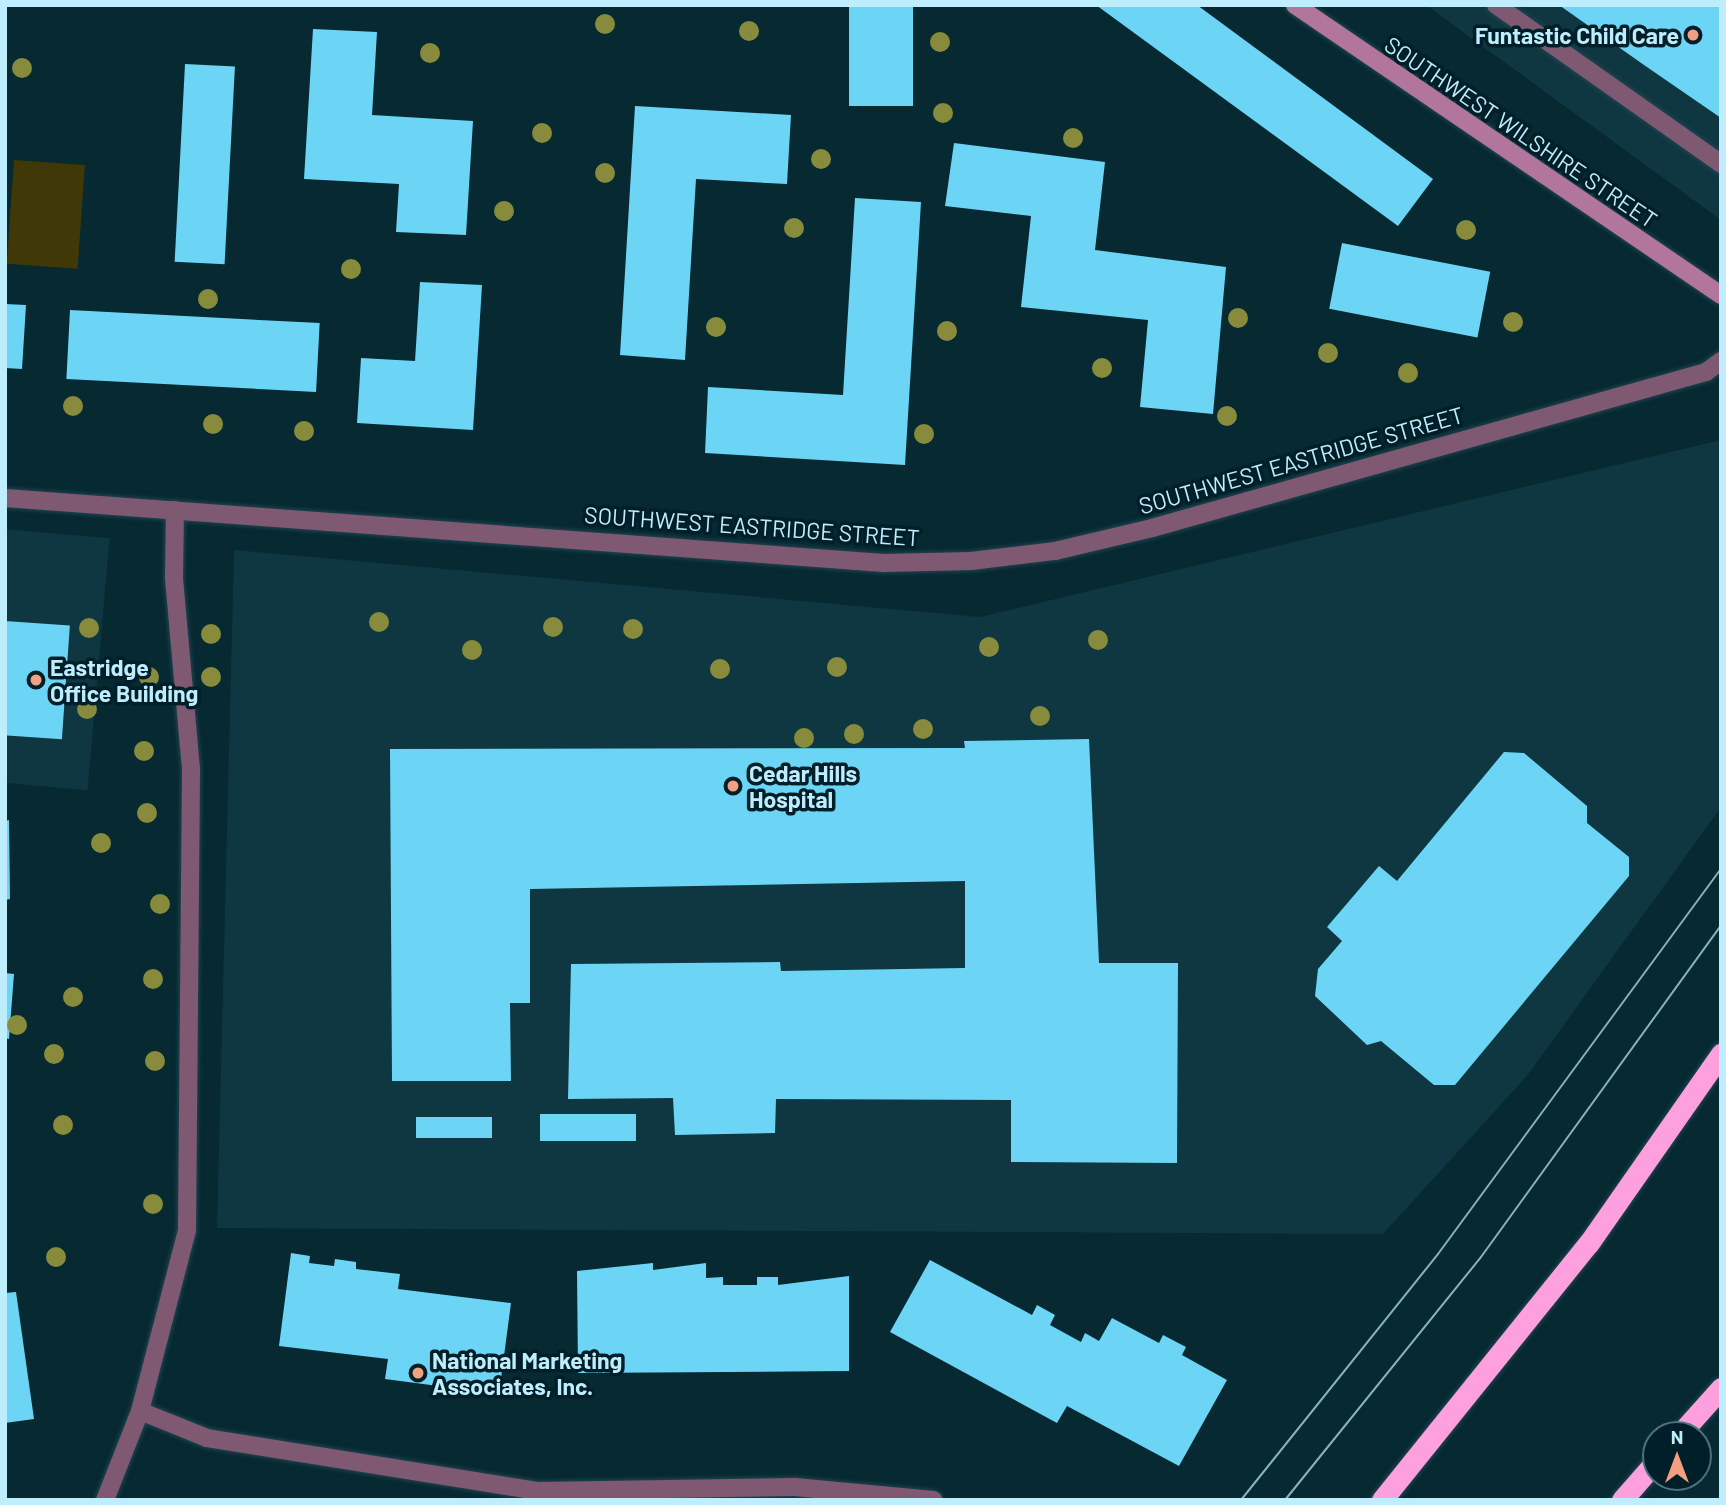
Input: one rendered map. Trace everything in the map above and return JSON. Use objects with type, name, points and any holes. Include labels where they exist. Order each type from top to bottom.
[{"type":"highway","points":[[1382,1500],[1589,1243],[1721,1054]]},
{"type":"highway","points":[[1692,1421],[1721,1388]]},
{"type":"highway","points":[[1622,1500],[1642,1477]]},
{"type":"street","name":"SOUTHWEST WILSHIRE STREET","points":[[1295,5],[1721,295]]},
{"type":"street","points":[[1496,5],[1721,163]]},
{"type":"street","name":"SOUTHWEST EASTRIDGE STREET","points":[[5,498],[884,563],[971,561],[1055,551],[1152,528],[1706,372],[1721,361]]},
{"type":"street","points":[[105,1500],[141,1410],[187,1230],[191,769],[174,579],[175,510]]},
{"type":"street","points":[[141,1410],[207,1438],[539,1491],[795,1487],[933,1500]]},
{"type":"shaded area","points":[[1426,5],[1721,5],[1721,220]]},
{"type":"shaded area","points":[[14,160],[85,165],[78,269],[7,264]]},
{"type":"shaded area","name":"Cedar Hills Hospital","points":[[1721,440],[1721,807],[1527,1076],[1383,1234],[217,1228],[234,550],[980,617]]},
{"type":"shaded area","points":[[5,529],[110,538],[88,790],[5,783]]},
{"type":"building","points":[[849,5],[913,5],[913,106],[849,106]]},
{"type":"building","points":[[1096,5],[1197,5],[1433,179],[1398,226]]},
{"type":"building","points":[[1559,5],[1721,5],[1721,118],[1644,65]]},
{"type":"building","points":[[313,29],[377,32],[372,115],[473,121],[466,235],[396,232],[399,184],[304,179]]},
{"type":"building","points":[[185,64],[235,67],[225,264],[175,262]]},
{"type":"building","points":[[635,106],[791,115],[787,184],[696,179],[685,360],[620,355]]},
{"type":"building","points":[[954,143],[1105,162],[1095,250],[1226,267],[1213,414],[1140,407],[1148,320],[1021,307],[1031,216],[945,206]]},
{"type":"building","points":[[855,198],[921,202],[905,465],[705,453],[708,387],[843,395]]},
{"type":"building","points":[[1342,243],[1490,272],[1477,338],[1329,309]]},
{"type":"building","points":[[420,282],[482,285],[473,430],[357,423],[361,358],[415,361]]},
{"type":"building","points":[[5,304],[26,305],[22,369],[5,368]]},
{"type":"building","points":[[70,310],[320,323],[316,392],[66,379]]},
{"type":"building","name":"Eastridge Office Building","points":[[5,621],[70,626],[62,739],[5,735]]},
{"type":"building","points":[[1089,739],[1099,963],[1178,963],[1177,1163],[1011,1162],[1011,1100],[776,1099],[775,1133],[675,1135],[673,1098],[568,1099],[571,964],[780,962],[781,971],[965,968],[965,881],[530,889],[530,1003],[510,1003],[511,1081],[392,1081],[390,749],[965,748],[964,741]]},
{"type":"building","points":[[1504,752],[1524,753],[1587,806],[1587,823],[1629,857],[1629,876],[1455,1085],[1434,1085],[1381,1041],[1367,1045],[1315,996],[1318,969],[1342,941],[1327,927],[1379,866],[1397,881]]},
{"type":"building","points":[[9,820],[10,899],[5,900],[5,821]]},
{"type":"building","points":[[5,973],[14,974],[9,1039],[5,1038]]},
{"type":"building","points":[[540,1114],[636,1114],[636,1141],[540,1141]]},
{"type":"building","points":[[416,1117],[492,1117],[492,1138],[416,1138]]},
{"type":"building","points":[[291,1253],[310,1256],[309,1263],[334,1266],[335,1259],[356,1262],[356,1269],[400,1274],[398,1289],[511,1303],[499,1394],[385,1379],[388,1359],[279,1346]]},
{"type":"building","points":[[930,1260],[1032,1315],[1037,1305],[1055,1315],[1050,1325],[1081,1342],[1085,1333],[1099,1341],[1112,1318],[1159,1343],[1163,1335],[1186,1347],[1182,1355],[1227,1380],[1179,1466],[1067,1406],[1057,1423],[890,1332]]},
{"type":"building","points":[[653,1263],[653,1270],[706,1263],[706,1278],[723,1277],[723,1285],[757,1285],[757,1277],[778,1277],[778,1285],[849,1276],[849,1371],[578,1373],[577,1271]]},
{"type":"building","points":[[16,1292],[34,1419],[5,1423],[5,1293]]},
{"type":"tram line","points":[[1241,1500],[1438,1254],[1721,869]]},
{"type":"tram line","points":[[1285,1500],[1481,1257],[1721,926]]},
{"type":"place","name":"Funtastic Child Care","points":[[1693,35]]},
{"type":"place","name":"Eastridge Office Building","points":[[36,680]]},
{"type":"place","name":"Cedar Hills Hospital","points":[[733,786]]},
{"type":"place","name":"National Marketing Associates, Inc.","points":[[418,1373]]}]
